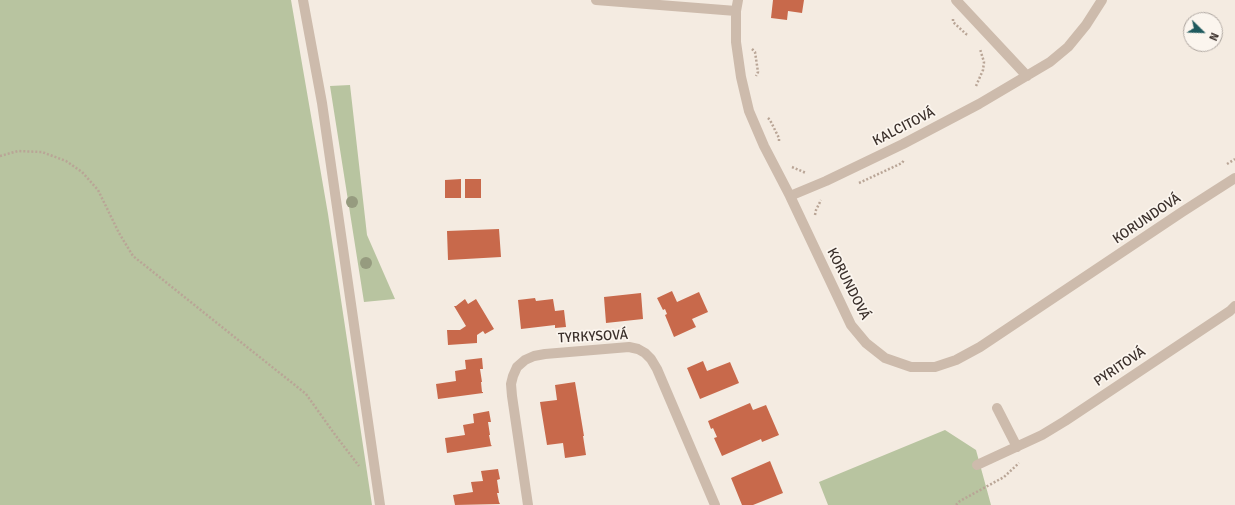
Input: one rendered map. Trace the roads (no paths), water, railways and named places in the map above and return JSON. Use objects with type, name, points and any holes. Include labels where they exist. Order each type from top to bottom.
[{"type":"street","points":[[303,0],[322,103],[380,505]]},
{"type":"street","points":[[596,0],[736,12]]},
{"type":"street","name":"KORUNDOVÁ","points":[[738,0],[736,12],[736,42],[741,77],[749,111],[764,146],[790,196],[851,325],[866,343],[886,358],[911,367],[935,367],[956,360],[980,347],[1235,178]]},
{"type":"street","points":[[956,0],[1027,76]]},
{"type":"street","name":"KALCITOVÁ","points":[[790,196],[826,181],[903,144],[979,104],[1050,62],[1068,47],[1086,25],[1102,0]]},
{"type":"street","name":"PYRITOVÁ","points":[[976,465],[1042,435],[1230,311],[1235,306]]},
{"type":"street","name":"TYRKYSOVÁ","points":[[528,505],[511,384],[517,367],[525,360],[534,356],[545,354],[629,347],[638,349],[652,359],[715,505]]},
{"type":"street","points":[[997,408],[1016,447]]}]
